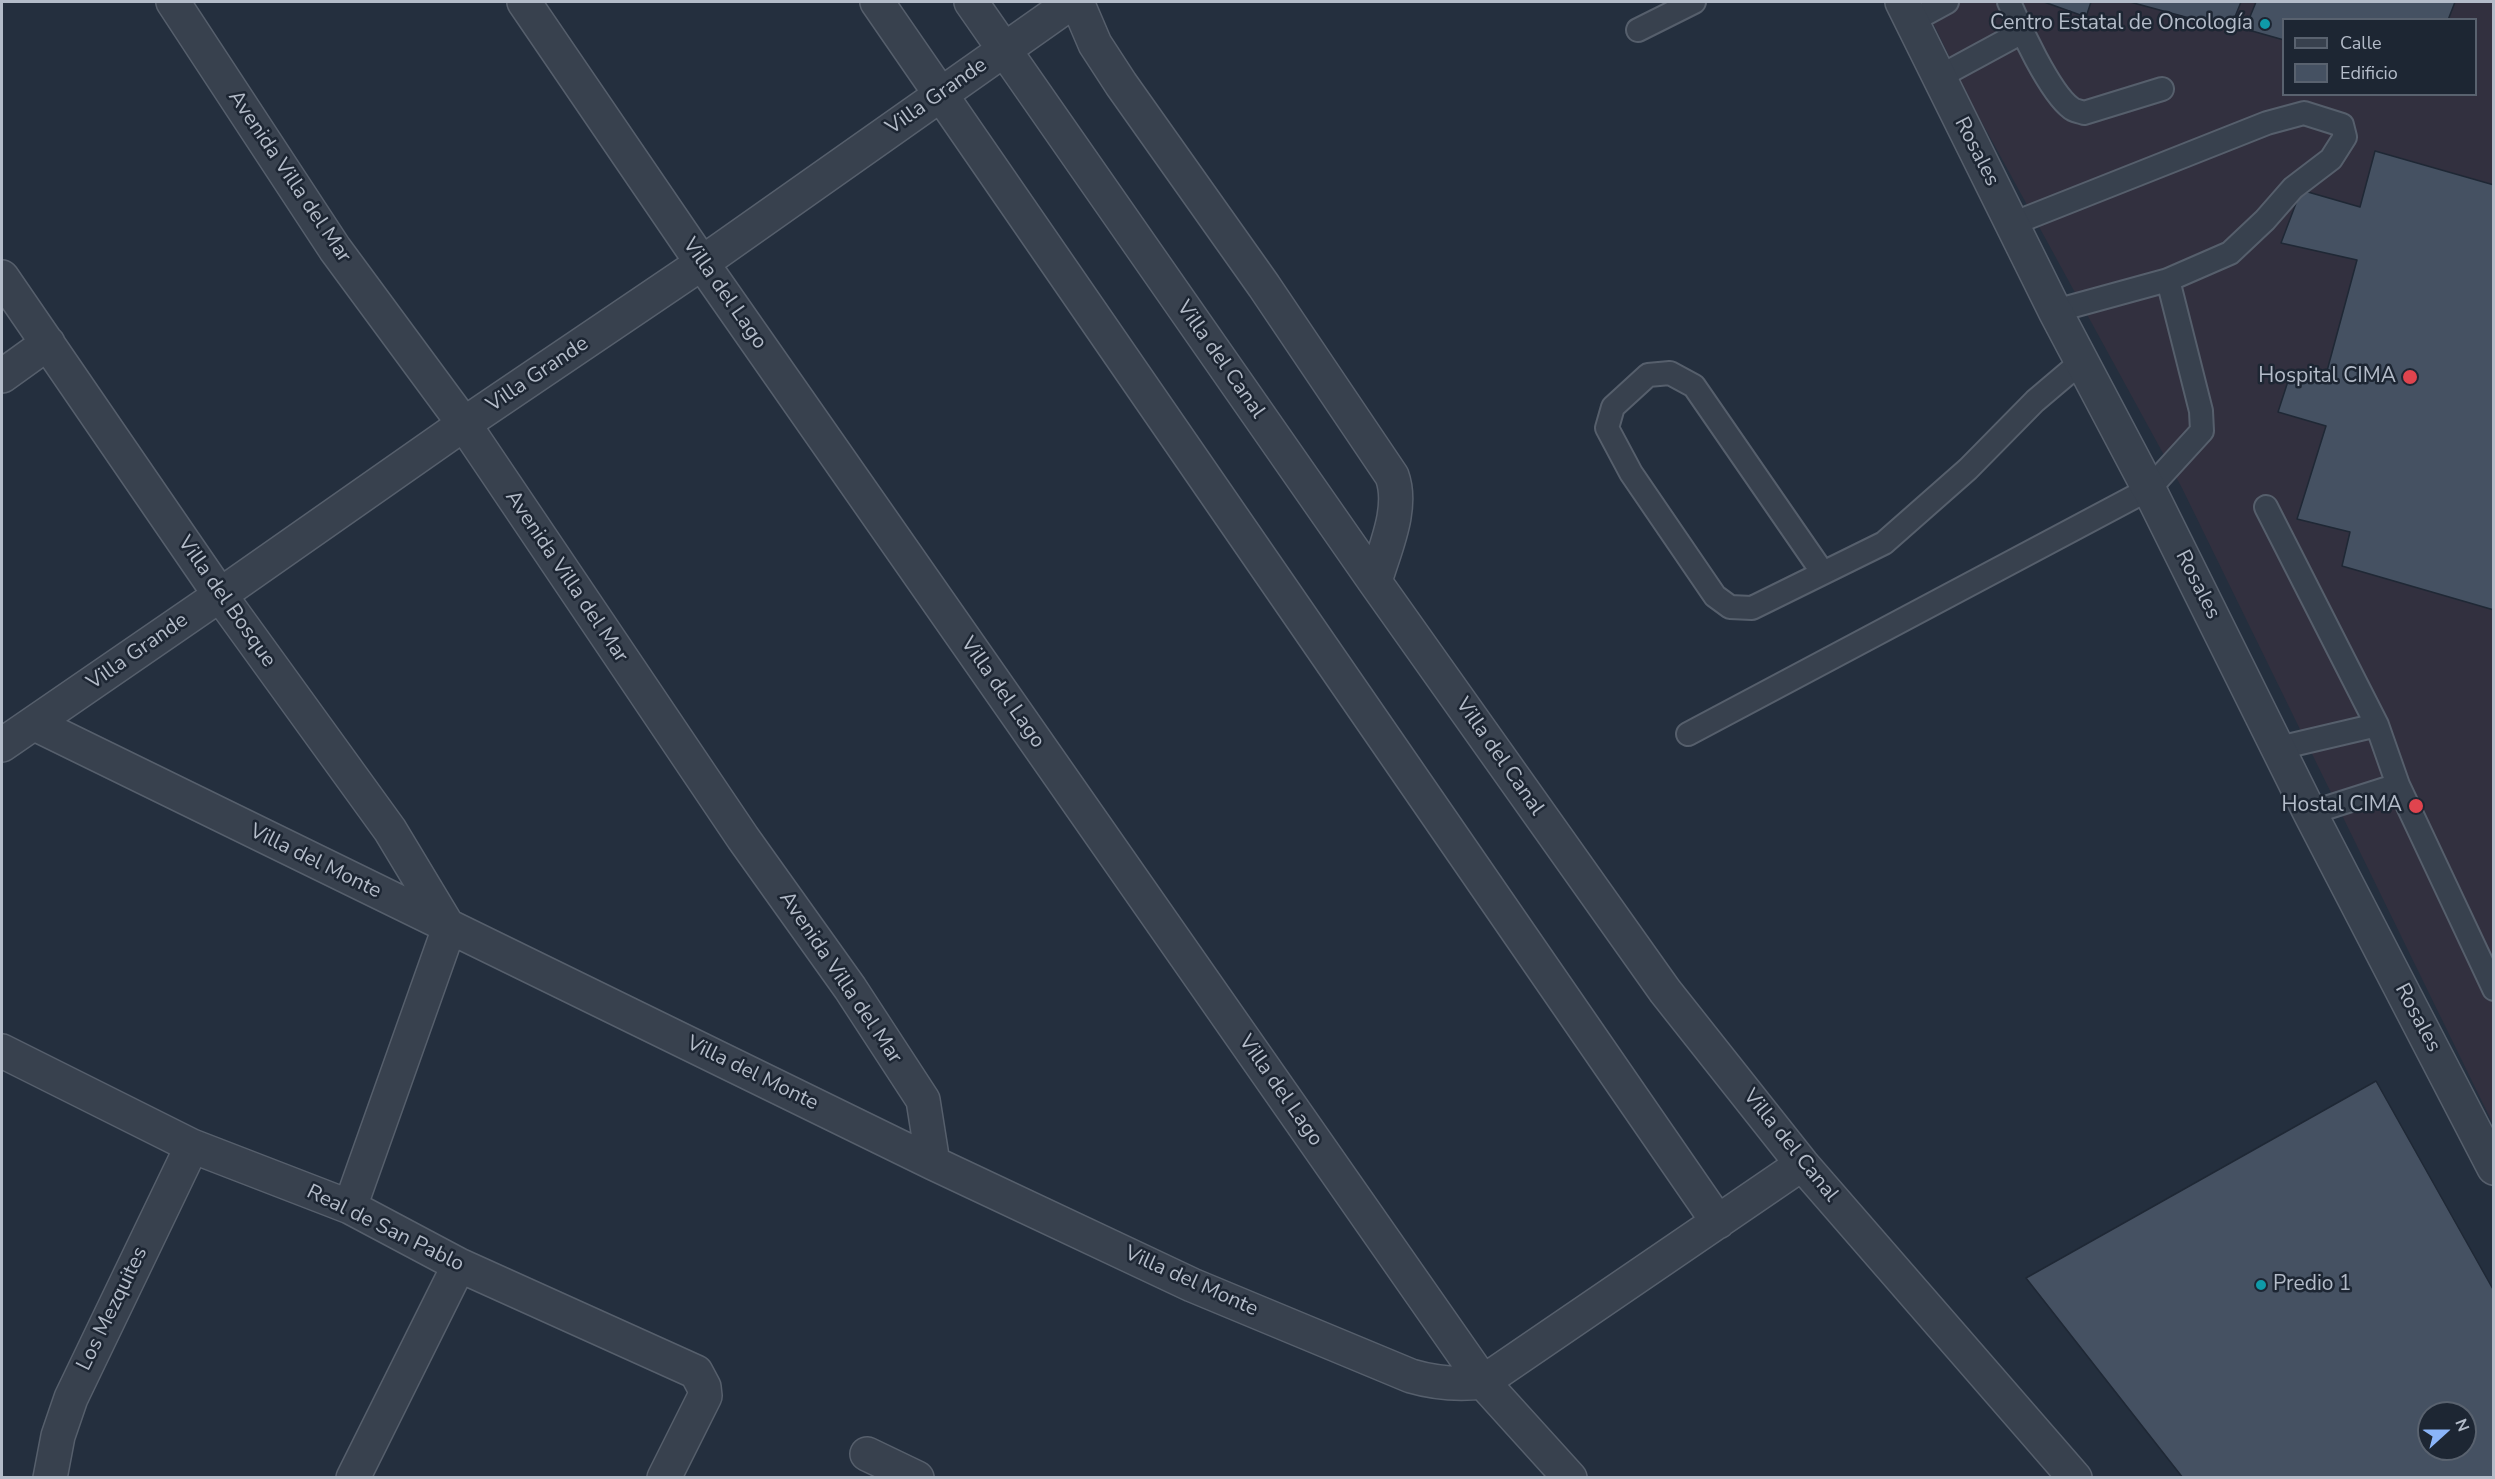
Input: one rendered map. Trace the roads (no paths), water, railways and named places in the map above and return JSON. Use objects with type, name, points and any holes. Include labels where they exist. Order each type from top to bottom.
[{"type":"street","name":"Avenida Villa del Mar","points":[[173,2],[335,249],[464,424],[743,838],[850,988],[923,1100],[933,1163]]},
{"type":"street","name":"Villa del Lago","points":[[524,2],[702,263],[1483,1382],[1570,1478]]},
{"type":"street","points":[[877,2],[1718,1222]]},
{"type":"street","name":"Villa del Canal","points":[[971,2],[1375,582],[1665,991],[1803,1164],[2075,1478]]},
{"type":"street","name":"Villa Grande","points":[[2,745],[464,424],[702,263],[1072,2]]},
{"type":"street","points":[[1077,2],[1095,44],[1116,76],[1264,286],[1392,477],[1396,489],[1396,506],[1375,582]]},
{"type":"street","name":"Rosales","points":[[1907,11],[2055,311],[2149,489],[2310,813],[2493,1168]]},
{"type":"street","name":"Villa del Bosque","points":[[2,277],[220,595],[390,830],[448,927]]},
{"type":"street","points":[[2,376],[48,343]]},
{"type":"street","name":"Villa del Monte","points":[[34,724],[933,1163],[1192,1285],[1411,1376],[1458,1385],[1483,1382]]},
{"type":"street","points":[[350,1207],[448,927]]},
{"type":"street","name":"Real de San Pablo","points":[[2,1051],[192,1146],[350,1207],[459,1265],[687,1366],[696,1372],[705,1396],[664,1478]]},
{"type":"street","name":"Los Mezquites","points":[[50,1478],[58,1436],[70,1398],[192,1146]]},
{"type":"street","points":[[1483,1382],[1803,1164]]},
{"type":"street","points":[[352,1478],[459,1265]]},
{"type":"street","points":[[867,1455],[917,1478]]},
{"type":"lane","points":[[1638,30],[1694,2]]},
{"type":"lane","points":[[1907,11],[1947,2]]},
{"type":"lane","points":[[2009,2],[2022,32],[2055,88],[2073,110],[2084,113],[2162,89]]},
{"type":"lane","points":[[1939,77],[2022,32]]},
{"type":"lane","points":[[2012,224],[2267,123],[2304,113],[2342,124],[2345,137],[2331,159],[2293,188],[2265,220],[2230,253],[2168,280],[2055,311]]},
{"type":"lane","points":[[1688,734],[2149,489],[2202,431],[2201,411],[2168,280]]},
{"type":"lane","points":[[1823,573],[1694,386],[1670,373],[1648,375],[1613,407],[1607,428],[1631,473],[1715,596],[1730,607],[1752,608],[1884,543],[1968,468],[2035,400],[2081,362]]},
{"type":"lane","points":[[2266,507],[2377,725],[2398,785],[2493,989]]},
{"type":"lane","points":[[2279,748],[2377,725]]},
{"type":"lane","points":[[2310,813],[2398,785]]},
{"type":"place","name":"Centro Estatal de Oncología","points":[[2265,24]]},
{"type":"place","name":"Hospital CIMA","points":[[2410,377]]},
{"type":"place","name":"Hostal CIMA","points":[[2416,806]]},
{"type":"place","name":"Predio 1","points":[[2261,1285]]}]
